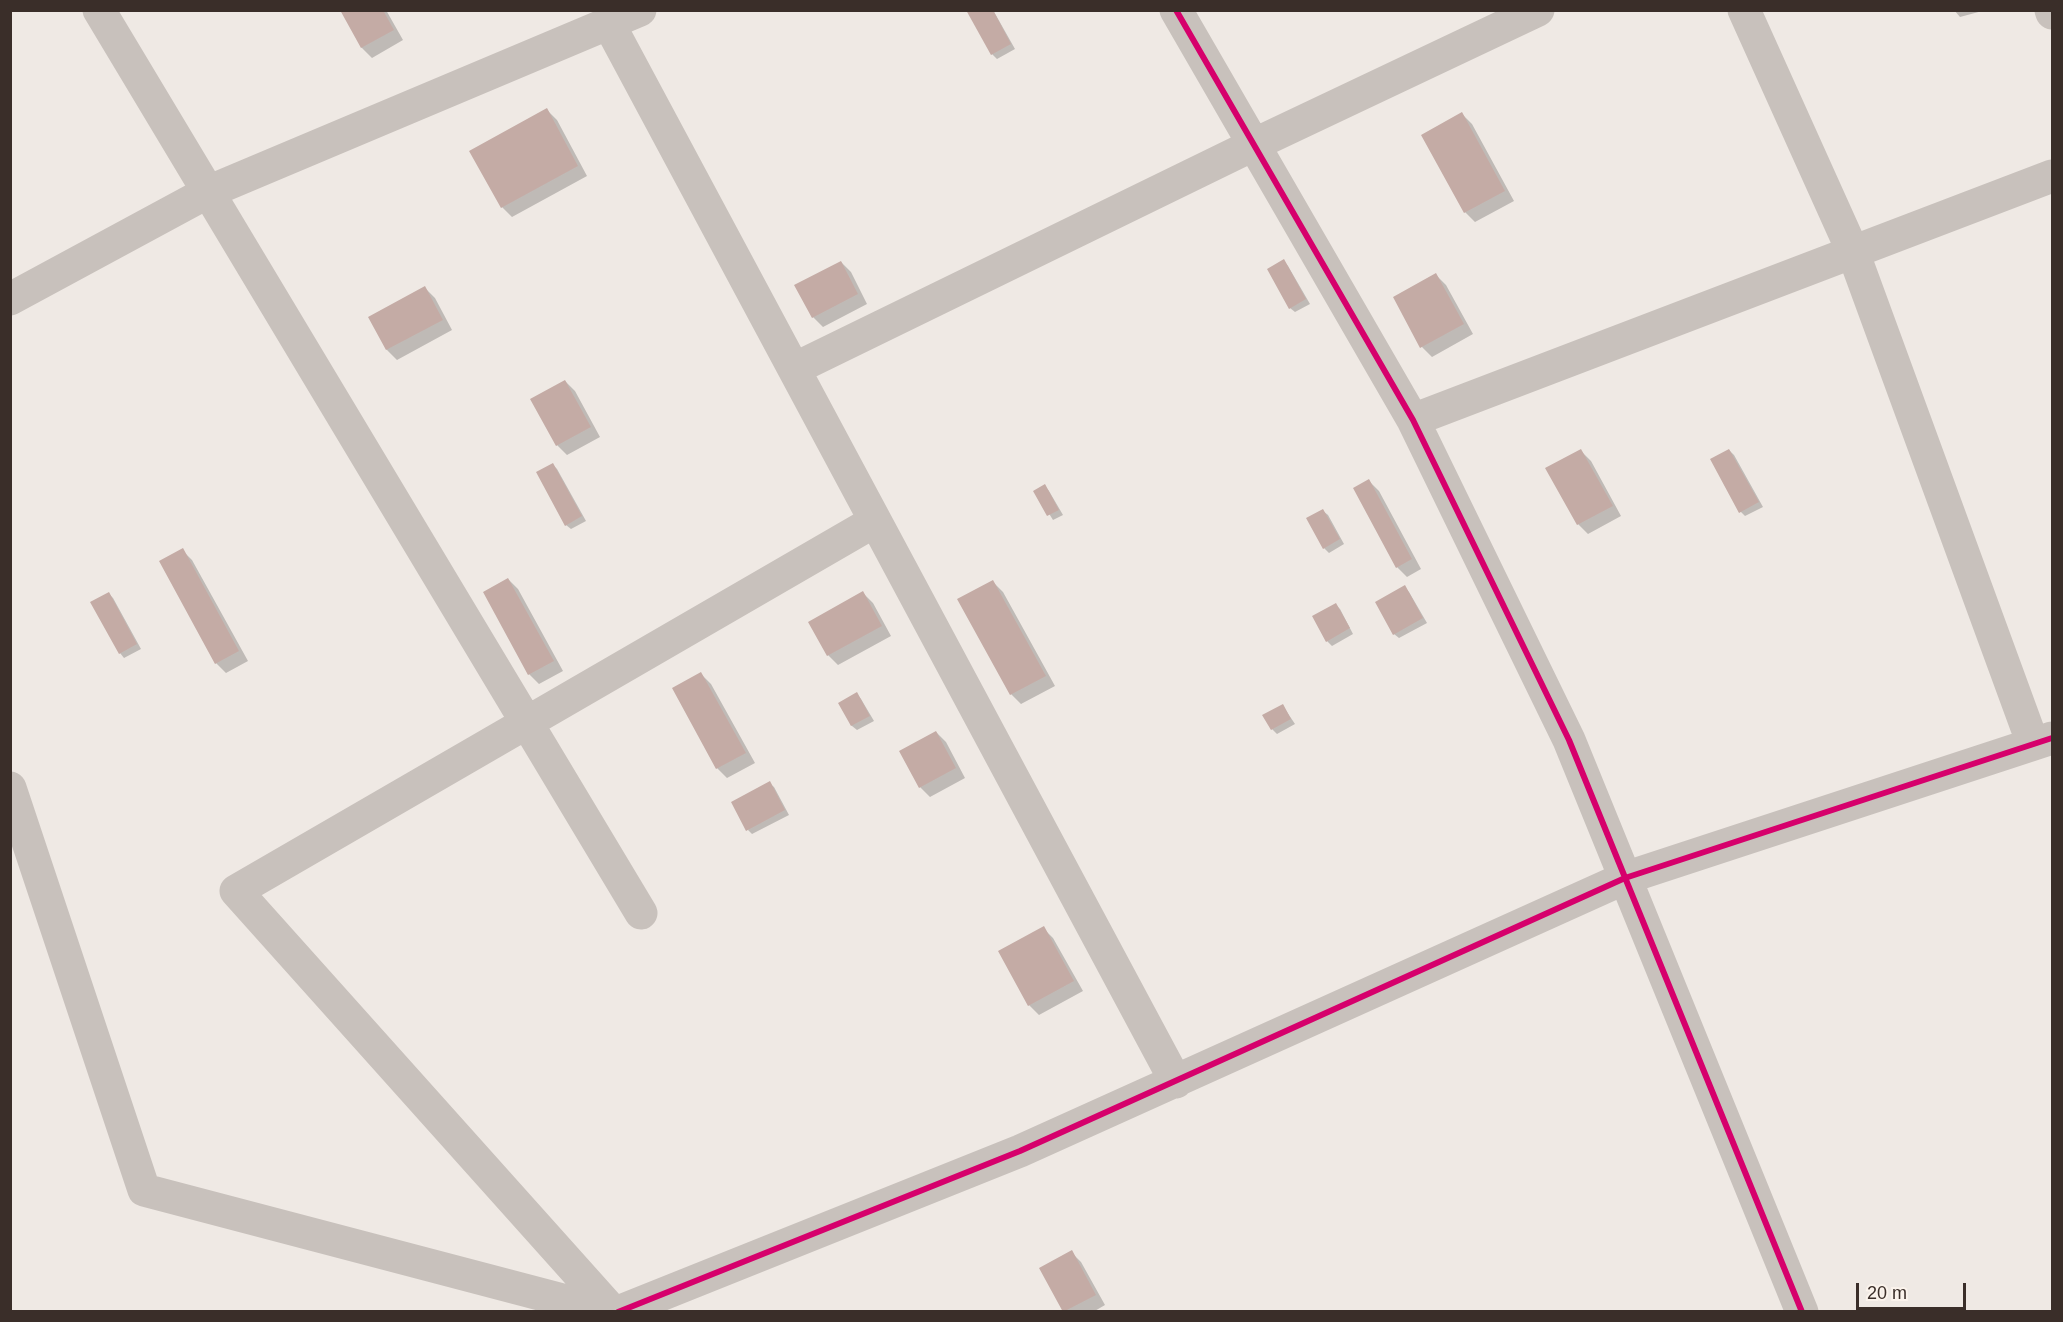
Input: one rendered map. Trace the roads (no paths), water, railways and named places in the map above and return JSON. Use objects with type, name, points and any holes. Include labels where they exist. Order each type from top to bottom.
[{"type":"street","points":[[99,10],[641,913]]},
{"type":"street","points":[[10,299],[208,192],[640,10]]},
{"type":"street","points":[[1176,10],[1413,420],[1569,740],[1802,1311]]},
{"type":"street","points":[[794,369],[1253,145],[1538,10]]},
{"type":"street","points":[[618,1311],[1020,1151],[1625,878],[2043,741],[1853,252],[1744,10]]},
{"type":"street","points":[[609,24],[1176,1082]]},
{"type":"street","points":[[1413,420],[2052,176]]},
{"type":"street","points":[[613,1311],[236,891],[875,521]]},
{"type":"street","points":[[10,788],[144,1190],[608,1311]]}]
